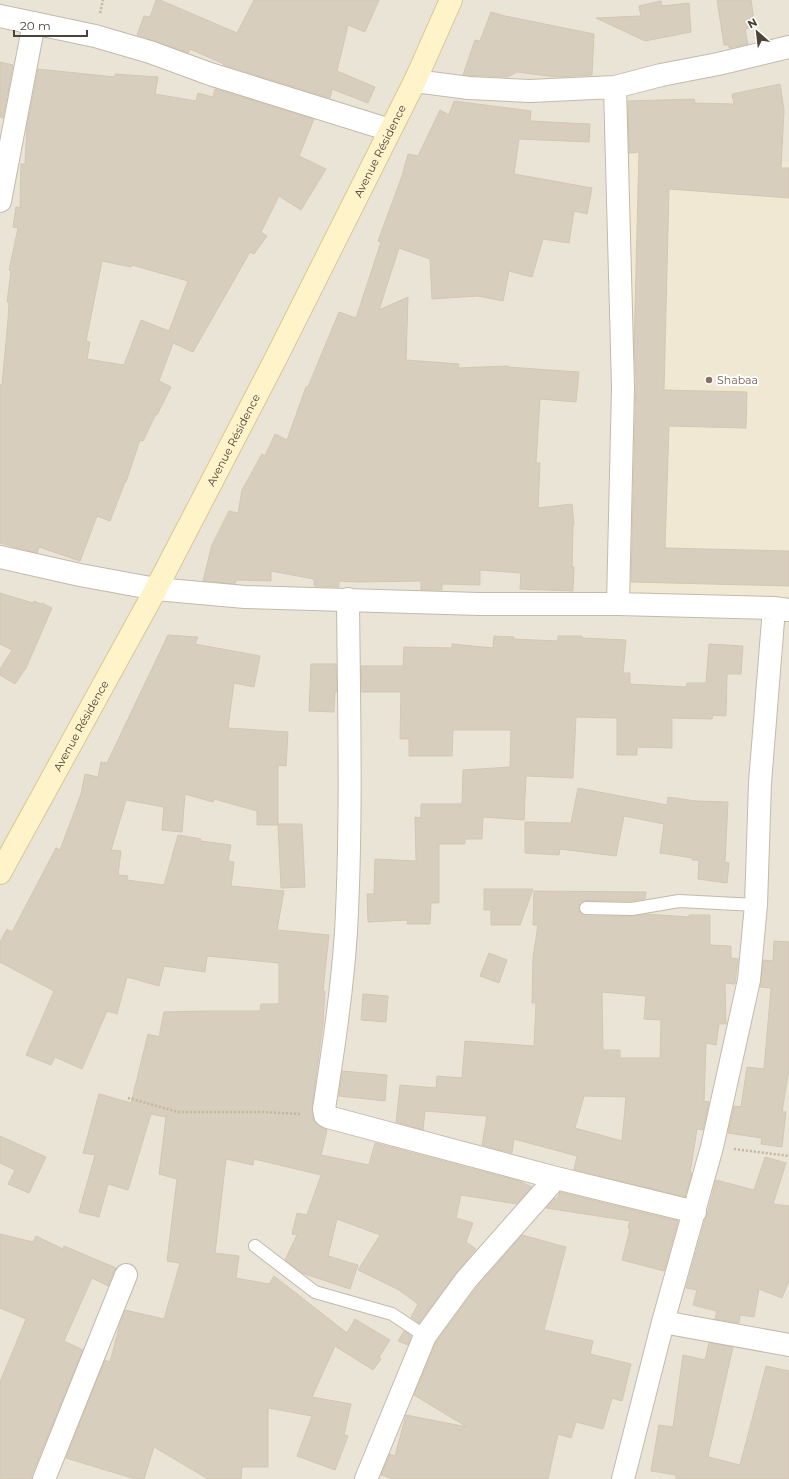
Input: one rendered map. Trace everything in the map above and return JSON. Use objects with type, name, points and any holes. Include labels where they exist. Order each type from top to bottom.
[{"type":"main road","name":"Avenue Résidence","points":[[0,873],[156,590],[276,358],[414,81],[451,0]]},
{"type":"street","points":[[0,16],[95,36],[150,52],[210,74],[390,130]]},
{"type":"street","points":[[0,201],[34,23]]},
{"type":"street","points":[[414,81],[469,88],[530,91],[615,87],[661,75],[718,64],[789,47]]},
{"type":"street","points":[[615,87],[624,387],[618,604]]},
{"type":"street","points":[[0,557],[156,590],[245,597],[479,604],[618,604],[782,609],[760,783],[756,905],[749,980],[712,1147],[623,1479]]},
{"type":"street","points":[[348,599],[349,845],[346,919],[337,1030],[324,1110],[325,1114],[328,1117],[556,1178],[695,1212]]},
{"type":"street","points":[[366,1479],[425,1336],[466,1280],[556,1178]]},
{"type":"street","points":[[47,1478],[126,1275]]},
{"type":"street","points":[[664,1322],[789,1345]]},
{"type":"lane","points":[[586,908],[632,909],[679,901],[756,905]]},
{"type":"lane","points":[[254,1246],[315,1292],[392,1314],[425,1336]]},
{"type":"path","points":[[128,1098],[178,1112],[325,1114]]},
{"type":"path","points":[[712,1147],[789,1156]]},
{"type":"shaded area","points":[[0,0],[789,0],[789,1479],[0,1479]]},
{"type":"shaded area","name":"Shabaa","points":[[630,154],[789,162],[789,601],[627,598]]},
{"type":"building","points":[[156,0],[160,0],[237,33],[254,0],[379,0],[365,32],[348,25],[337,71],[375,87],[368,103],[332,89],[330,98],[223,65],[224,64],[190,49],[188,53],[137,35],[144,16],[150,17]]},
{"type":"building","points":[[717,0],[751,0],[755,27],[745,29],[748,44],[729,48],[729,45],[724,45]]},
{"type":"building","points":[[661,1],[662,6],[689,3],[691,32],[645,41],[596,18],[641,16],[639,6]]},
{"type":"building","points":[[491,12],[594,34],[592,75],[556,77],[517,72],[508,77],[463,75],[475,40],[480,41]]},
{"type":"building","points":[[0,62],[13,65],[3,118],[0,117]]},
{"type":"building","points":[[38,69],[115,77],[115,74],[158,77],[155,94],[196,101],[198,93],[213,97],[215,89],[314,119],[299,156],[326,169],[301,210],[279,196],[261,232],[267,236],[254,254],[250,252],[193,352],[173,343],[159,381],[171,387],[143,441],[140,440],[126,482],[110,521],[97,516],[80,561],[39,547],[37,553],[0,543],[0,385],[2,385],[8,320],[9,302],[7,302],[11,271],[9,270],[18,228],[13,227],[16,207],[20,208],[21,164],[25,164],[27,126]],"holes":[[[102,261],[131,267],[132,265],[188,281],[169,331],[141,320],[124,365],[87,359],[90,342],[86,341]]]},
{"type":"building","points":[[780,84],[784,110],[781,168],[789,168],[789,198],[669,189],[664,390],[747,392],[746,428],[669,426],[665,548],[789,551],[789,586],[631,582],[636,379],[634,347],[639,152],[629,153],[628,101],[694,99],[695,103],[734,104],[732,94]]},
{"type":"building","points":[[454,101],[531,111],[530,121],[590,124],[589,142],[519,139],[514,174],[592,188],[587,214],[574,211],[569,243],[543,239],[532,277],[509,271],[503,301],[478,296],[432,299],[430,259],[399,248],[379,310],[408,297],[406,360],[459,364],[458,368],[508,366],[579,372],[576,402],[540,399],[536,463],[540,463],[538,508],[572,504],[574,525],[572,567],[574,567],[573,591],[520,589],[521,573],[480,570],[480,585],[442,584],[442,590],[421,590],[421,581],[339,581],[339,587],[314,586],[314,579],[271,571],[271,581],[236,580],[235,584],[203,581],[212,545],[229,511],[238,513],[242,490],[262,454],[265,456],[275,434],[287,440],[306,387],[308,387],[339,312],[356,318],[381,242],[378,241],[402,176],[408,154],[418,156],[440,110],[449,115]]},
{"type":"building","points":[[0,593],[33,603],[34,601],[41,604],[42,603],[52,608],[26,668],[15,684],[0,675],[0,669],[12,650],[0,644]]},
{"type":"building","points":[[168,635],[198,637],[195,644],[260,656],[254,687],[234,683],[228,728],[288,732],[286,766],[278,765],[278,824],[302,824],[305,887],[281,888],[278,825],[257,825],[257,811],[214,799],[213,802],[185,794],[182,832],[162,830],[164,807],[126,800],[111,850],[121,851],[118,875],[128,876],[127,880],[164,885],[178,835],[201,839],[201,841],[231,845],[228,861],[234,862],[231,886],[284,891],[277,930],[329,935],[323,990],[325,991],[323,1024],[312,1107],[315,1122],[327,1130],[321,1155],[369,1165],[375,1143],[519,1181],[532,1187],[517,1204],[461,1195],[456,1218],[473,1223],[466,1242],[476,1249],[419,1323],[411,1317],[418,1304],[399,1290],[358,1270],[380,1235],[337,1219],[328,1256],[358,1265],[350,1289],[302,1273],[285,1260],[297,1235],[292,1234],[297,1213],[307,1215],[321,1175],[254,1159],[253,1165],[226,1159],[215,1253],[239,1256],[236,1278],[269,1284],[274,1276],[347,1333],[355,1319],[390,1340],[379,1357],[381,1359],[373,1370],[335,1346],[312,1397],[351,1404],[344,1435],[348,1436],[335,1470],[297,1456],[312,1416],[268,1408],[268,1467],[242,1467],[241,1479],[208,1479],[154,1447],[144,1479],[135,1479],[66,1458],[105,1360],[110,1362],[125,1310],[164,1319],[180,1263],[167,1261],[177,1179],[159,1174],[166,1117],[151,1114],[128,1190],[108,1184],[99,1217],[79,1212],[95,1155],[83,1153],[99,1094],[131,1103],[148,1034],[159,1037],[164,1012],[260,1011],[261,1004],[279,1004],[279,963],[207,956],[205,972],[164,966],[159,986],[127,977],[117,1014],[107,1011],[82,1069],[55,1057],[51,1065],[26,1055],[54,991],[0,962],[0,942],[7,929],[12,932],[56,848],[60,850],[81,794],[85,774],[98,777],[101,762],[107,763]]},
{"type":"building","points":[[494,636],[514,637],[513,639],[558,641],[558,636],[582,636],[582,638],[626,640],[623,673],[630,673],[630,684],[686,687],[687,683],[706,683],[709,644],[743,646],[741,674],[727,674],[726,716],[713,715],[712,719],[672,718],[672,748],[637,747],[637,755],[617,755],[617,718],[576,717],[573,778],[526,776],[524,820],[483,817],[482,839],[465,839],[465,844],[439,844],[439,903],[431,903],[430,924],[407,924],[408,920],[368,922],[367,894],[374,894],[375,859],[416,861],[415,817],[421,818],[421,804],[462,804],[463,770],[510,767],[511,730],[453,730],[452,756],[409,756],[409,739],[400,739],[401,692],[362,692],[361,666],[403,666],[404,647],[452,648],[452,644],[493,648]]},
{"type":"building","points":[[311,664],[336,664],[337,692],[335,692],[334,712],[309,711]]},
{"type":"building","points":[[578,788],[667,805],[668,797],[696,801],[728,802],[725,862],[729,863],[727,883],[698,879],[699,860],[692,860],[693,858],[660,853],[664,824],[624,816],[616,856],[560,849],[559,855],[525,853],[525,822],[571,823]]},
{"type":"building","points":[[484,889],[533,889],[520,925],[491,925],[491,910],[484,910]]},
{"type":"building","points":[[534,891],[646,892],[645,899],[631,901],[583,901],[579,904],[579,911],[586,916],[632,916],[646,914],[689,917],[689,915],[710,915],[710,945],[731,946],[731,958],[738,959],[735,984],[725,983],[726,1024],[719,1024],[716,1045],[706,1043],[704,1101],[709,1102],[703,1130],[697,1129],[690,1173],[692,1173],[685,1197],[574,1170],[577,1156],[514,1139],[512,1153],[482,1145],[487,1116],[425,1111],[423,1130],[396,1122],[400,1085],[436,1088],[437,1076],[462,1078],[465,1041],[534,1046],[536,1003],[532,1003],[533,957],[538,925],[533,925]],"holes":[[[602,992],[646,996],[644,1019],[661,1020],[660,1058],[620,1058],[620,1050],[603,1050]],[[584,1096],[626,1097],[622,1141],[575,1128]]]},
{"type":"building","points":[[774,941],[789,942],[789,1069],[782,1112],[786,1112],[782,1147],[761,1144],[762,1138],[728,1133],[734,1106],[741,1107],[747,1067],[764,1069],[771,988],[760,987],[763,960],[773,961]]},
{"type":"building","points":[[489,953],[507,960],[499,983],[480,976]]},
{"type":"building","points":[[363,994],[388,996],[386,1022],[361,1020]]},
{"type":"building","points":[[342,1071],[387,1075],[385,1101],[339,1096]]},
{"type":"building","points":[[0,1136],[46,1157],[29,1193],[8,1184],[15,1170],[0,1163]]},
{"type":"building","points":[[765,1157],[786,1163],[773,1204],[789,1206],[789,1281],[782,1298],[759,1289],[754,1317],[740,1315],[739,1323],[715,1319],[717,1311],[693,1305],[697,1290],[686,1288],[716,1180],[754,1190]]},
{"type":"building","points":[[560,1192],[678,1221],[664,1271],[622,1260],[630,1229],[628,1228],[630,1221],[546,1208],[555,1198],[557,1199]]},
{"type":"building","points":[[0,1234],[33,1242],[36,1236],[63,1249],[64,1246],[116,1268],[108,1286],[92,1278],[64,1341],[83,1350],[32,1474],[32,1479],[0,1479],[0,1382],[26,1319],[0,1308]]},
{"type":"building","points":[[522,1235],[566,1247],[544,1330],[593,1341],[590,1354],[631,1364],[622,1401],[612,1398],[603,1429],[576,1422],[571,1438],[558,1434],[548,1479],[393,1479],[381,1475],[390,1454],[395,1456],[406,1415],[467,1427],[414,1395],[436,1342],[476,1288]]},
{"type":"building","points":[[404,1331],[411,1336],[408,1345],[398,1341]]},
{"type":"building","points":[[709,1343],[733,1347],[708,1457],[740,1465],[766,1366],[789,1371],[789,1479],[676,1479],[676,1475],[651,1471],[659,1425],[673,1427],[683,1355],[705,1360]]},
{"type":"place","name":"Shabaa","points":[[709,380]]}]
